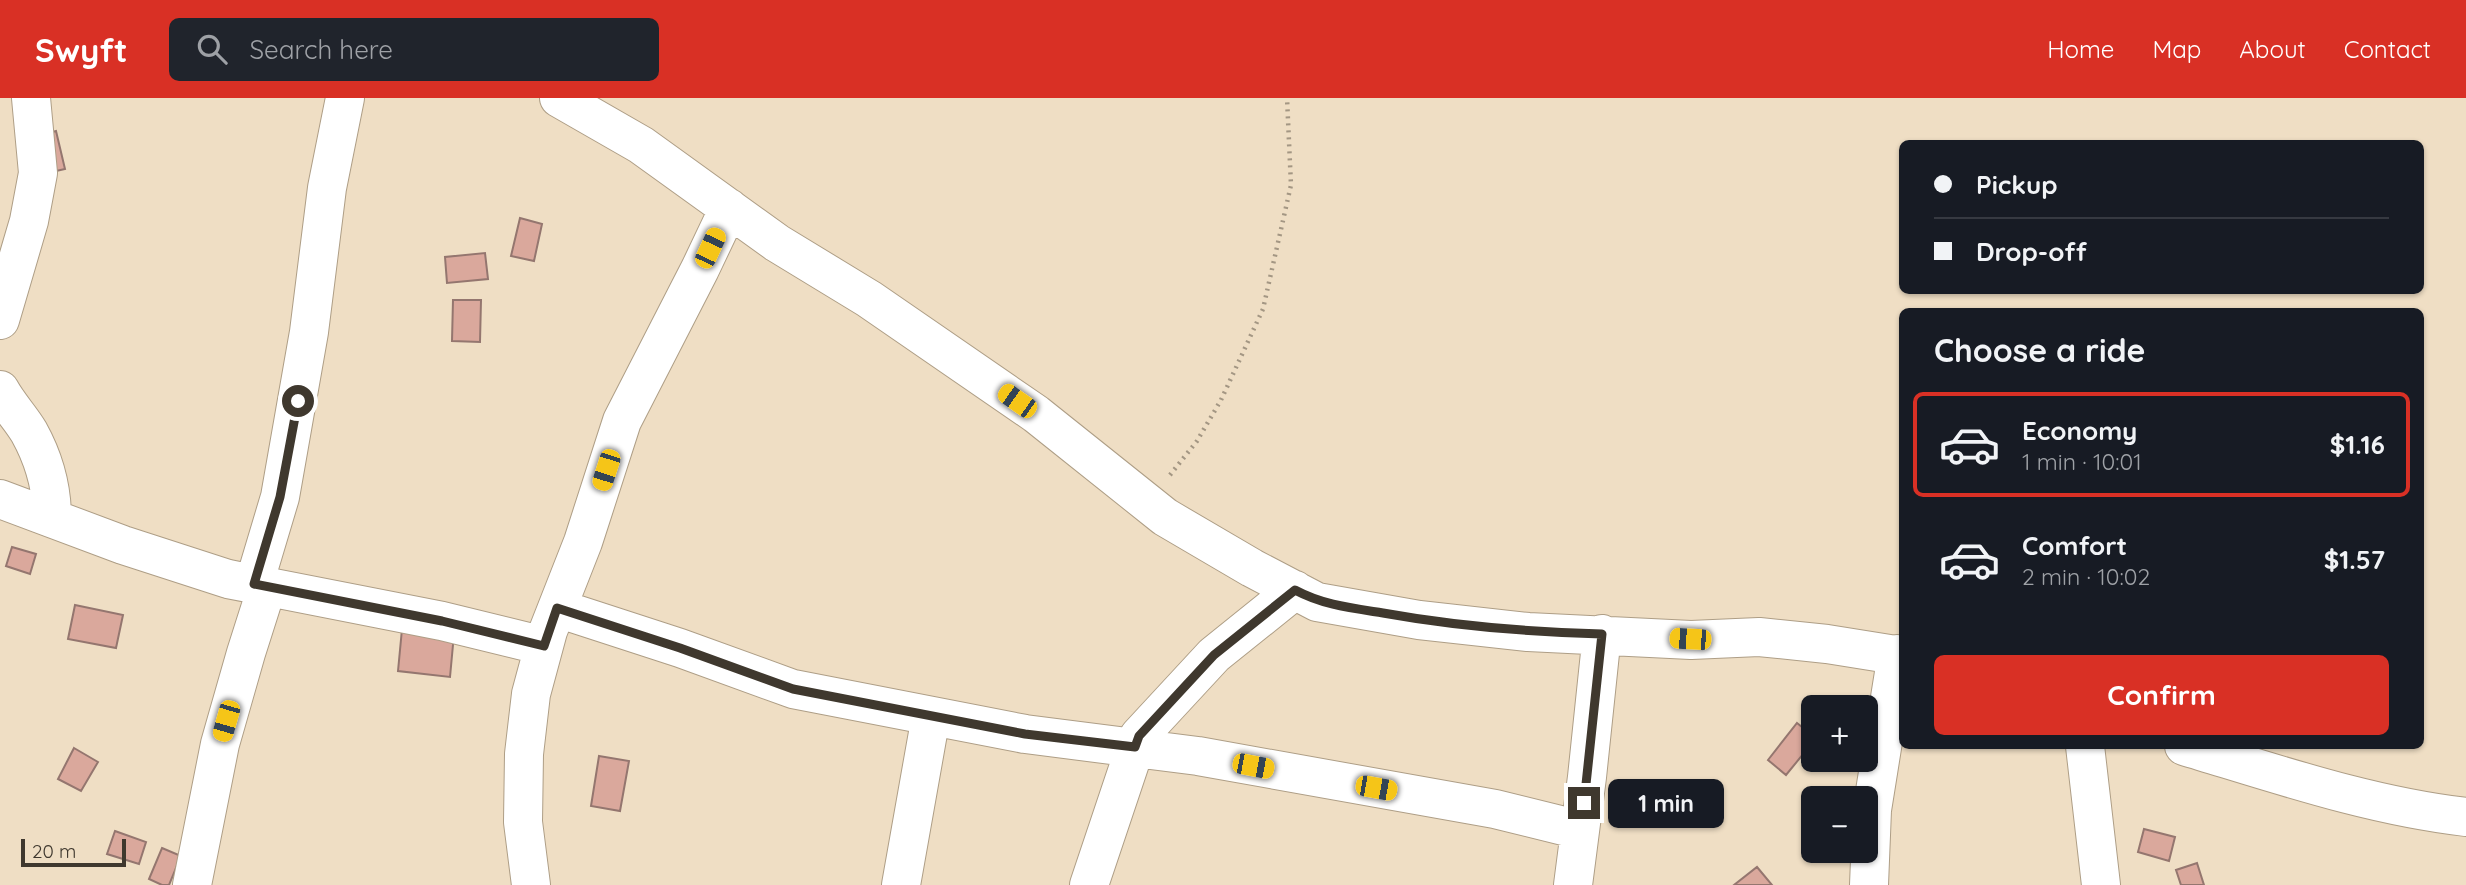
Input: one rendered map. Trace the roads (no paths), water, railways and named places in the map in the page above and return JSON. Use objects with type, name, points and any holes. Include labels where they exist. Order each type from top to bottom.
[{"type":"street","points":[[0,320],[29,221],[38,173],[30,98]]},
{"type":"street","points":[[192,885],[220,744],[246,653],[294,425],[327,188],[345,98]]},
{"type":"street","points":[[559,98],[641,145],[777,243],[869,299],[1036,414],[1165,517],[1251,568],[1317,602],[1419,620],[1528,632],[1690,639],[1759,637],[1899,655]]},
{"type":"street","points":[[531,885],[523,822],[524,754],[531,694],[544,646],[583,542],[622,421],[729,208]]},
{"type":"street","points":[[0,390],[28,431],[46,470],[52,496],[52,518]]},
{"type":"street","points":[[0,499],[123,545],[228,579],[442,621],[544,646]]},
{"type":"street","points":[[1088,885],[1139,736],[1214,655],[1295,590]]},
{"type":"street","points":[[557,608],[793,689],[1025,734],[1198,756],[1495,809],[1580,830]]},
{"type":"street","points":[[1573,885],[1602,634]]},
{"type":"street","points":[[1869,885],[1872,810],[1899,661]]},
{"type":"street","points":[[901,885],[931,716]]},
{"type":"street","points":[[2085,749],[2101,885]]},
{"type":"street","points":[[2194,749],[2326,789],[2425,812],[2466,817]]}]
